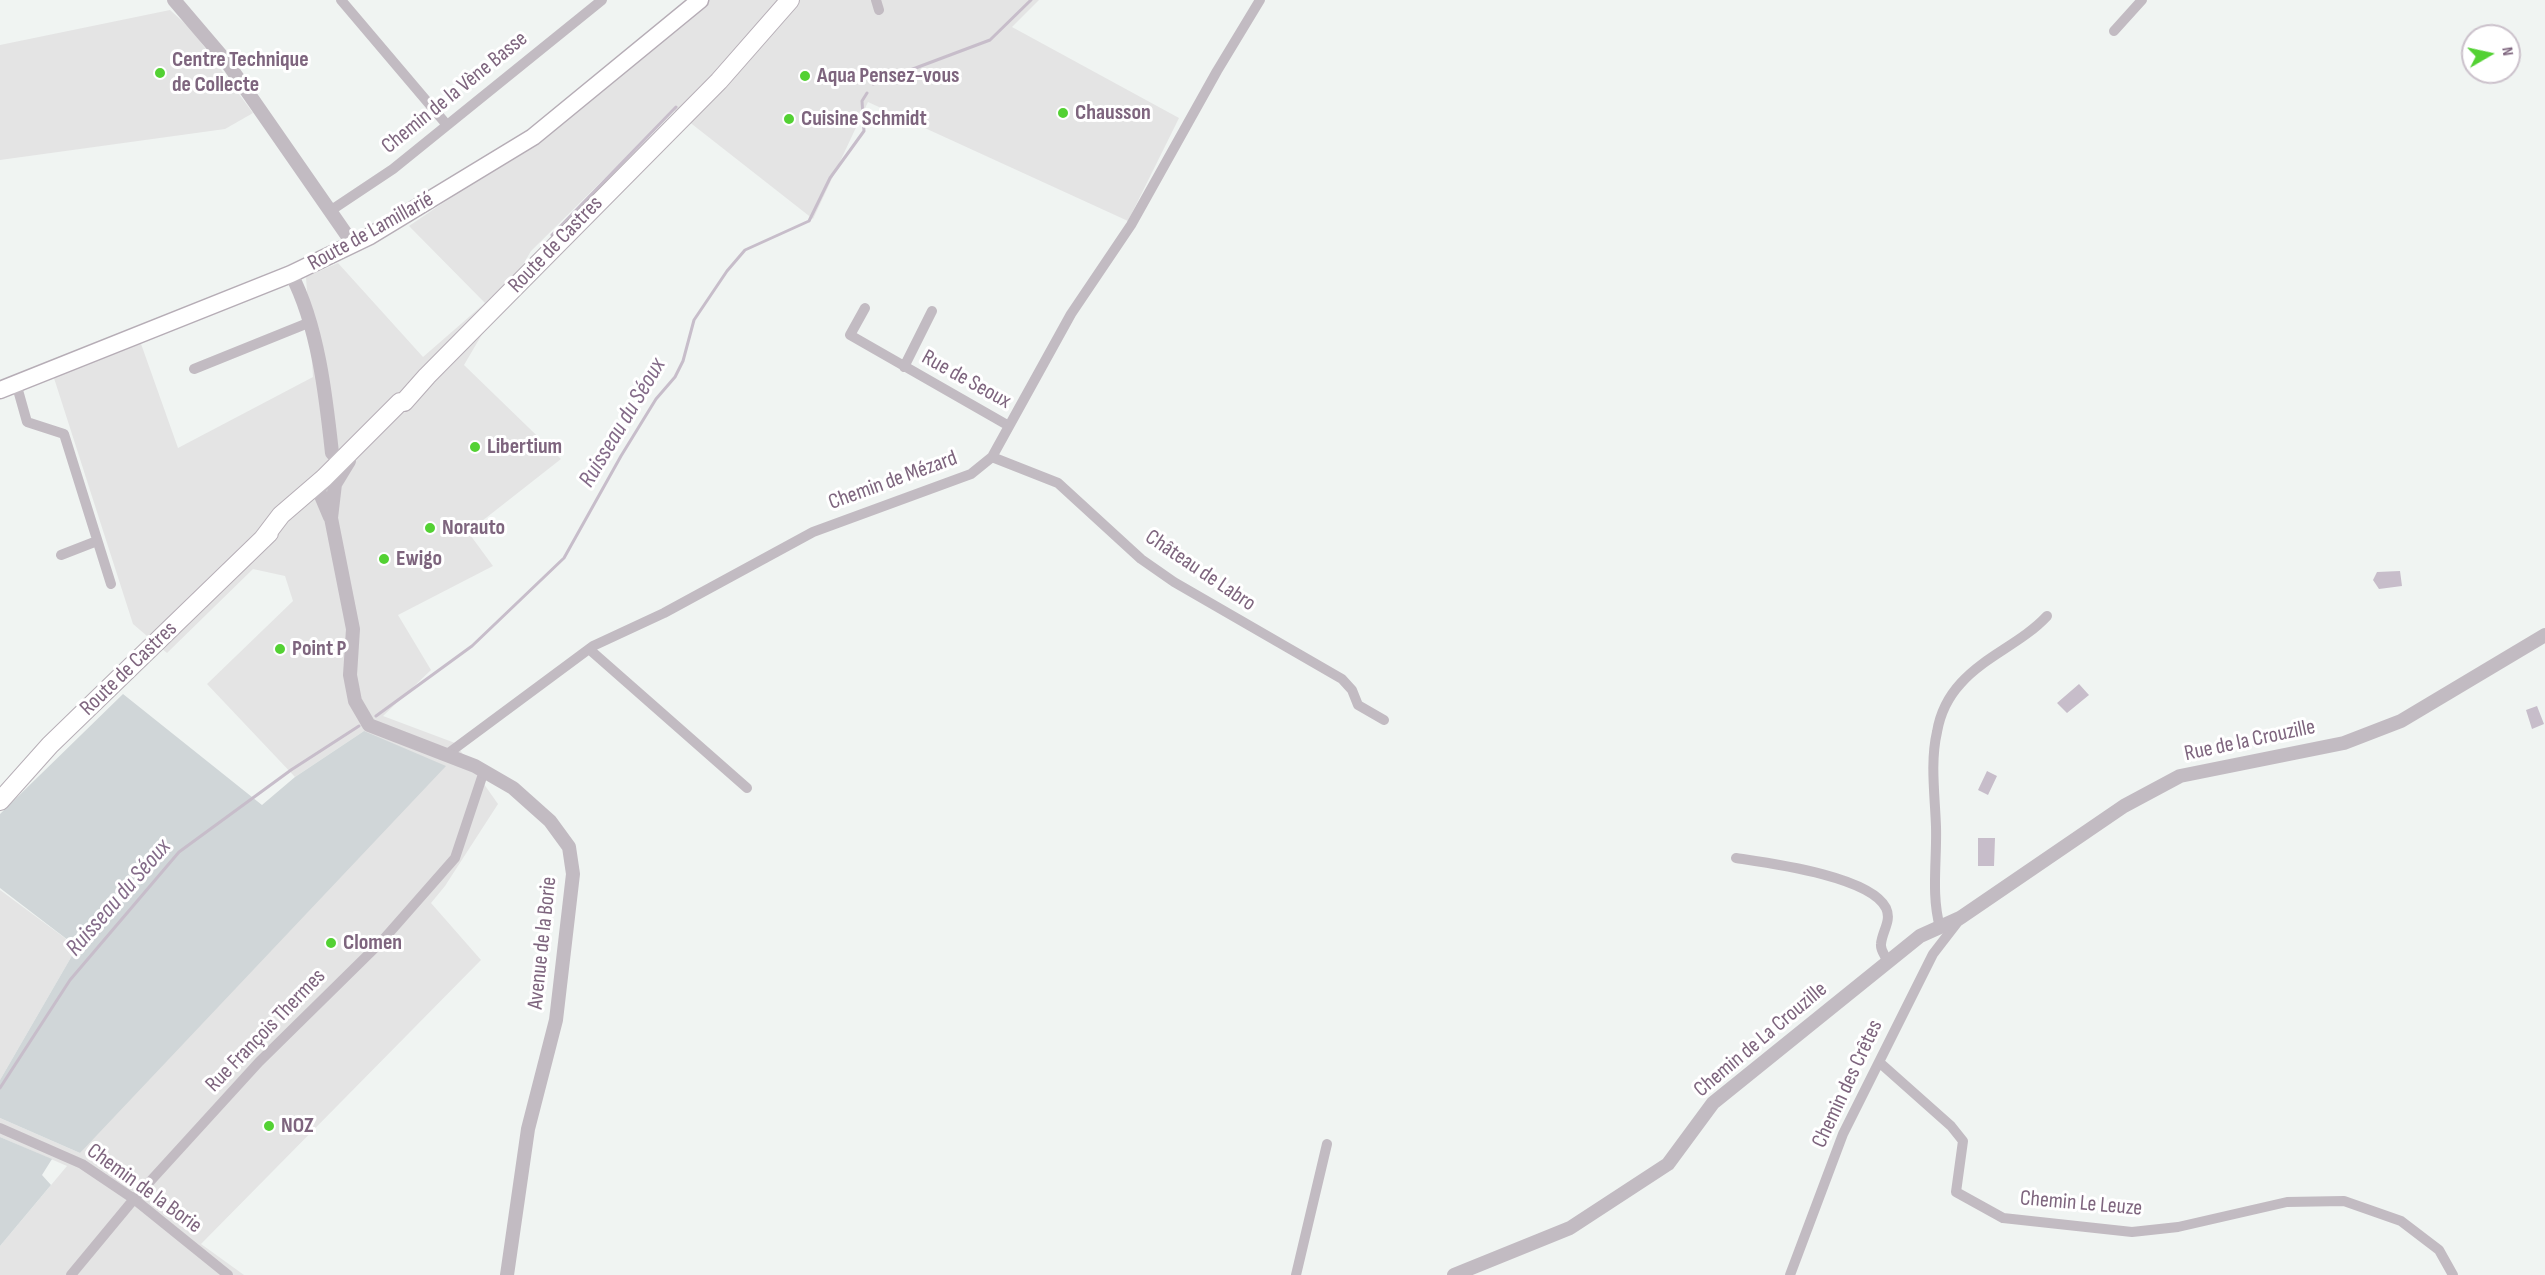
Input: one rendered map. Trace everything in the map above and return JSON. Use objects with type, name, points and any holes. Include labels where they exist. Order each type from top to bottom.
[{"type":"main road","name":"Route de Lamillarié","points":[[8,387],[291,274],[353,244],[533,137],[700,0]]},
{"type":"main road","name":"Route de Castres","points":[[685,113],[781,0]]},
{"type":"main road","name":"Route de Castres","points":[[0,801],[50,746],[262,540],[281,515],[286,514],[324,478],[400,402],[404,402],[732,66],[790,0]]},
{"type":"street","points":[[174,0],[226,62],[353,244]]},
{"type":"street","points":[[341,0],[447,125]]},
{"type":"street","name":"Chemin de la Vène Basse","points":[[330,211],[388,173],[602,0]]},
{"type":"street","name":"Chemin de Mézard","points":[[446,755],[589,649],[664,613],[813,532],[971,474],[992,457],[1071,314],[1131,225],[1217,71],[1260,0]]},
{"type":"street","points":[[2114,31],[2142,0]]},
{"type":"street","points":[[291,274],[308,323],[326,392],[332,453]]},
{"type":"street","name":"Rue de Seoux","points":[[865,308],[850,335],[1009,426]]},
{"type":"street","name":"Rue de Seoux","points":[[904,367],[932,311]]},
{"type":"street","points":[[194,369],[308,323]]},
{"type":"street","points":[[8,387],[27,422],[64,434],[111,584]]},
{"type":"street","name":"Avenue de la Borie","points":[[331,518],[335,484],[373,428]]},
{"type":"street","name":"Château de Labro","points":[[992,457],[1058,483],[1141,559],[1235,619],[1342,680],[1352,690],[1358,705],[1384,720]]},
{"type":"street","name":"Avenue de la Borie","points":[[324,478],[319,491],[331,518],[353,629],[350,675],[355,701],[369,725],[484,771],[513,788],[550,820],[569,847],[573,874],[556,1020],[528,1129],[507,1275]]},
{"type":"street","points":[[61,555],[97,541]]},
{"type":"street","points":[[1942,927],[1935,901],[1934,769],[1934,748],[1941,718],[1952,695],[1977,667],[2023,639],[2047,616]]},
{"type":"street","name":"Rue de la Crouzille","points":[[1942,927],[1960,918],[2124,806],[2180,776],[2344,743],[2401,722],[2545,635]]},
{"type":"street","points":[[589,649],[747,788]]},
{"type":"street","name":"Rue François Thermes","points":[[71,1275],[134,1199],[259,1062],[382,941],[455,858],[484,771]]},
{"type":"street","points":[[1736,858],[1812,870],[1872,894],[1886,908],[1888,921],[1881,937],[1880,948],[1887,964]]},
{"type":"street","name":"Chemin des Crêtes","points":[[1790,1275],[1844,1134],[1933,954],[1960,918]]},
{"type":"street","name":"Chemin de La Crouzille","points":[[1454,1275],[1570,1228],[1668,1164],[1713,1103],[1920,936],[1942,927]]},
{"type":"street","name":"Chemin Le Leuze","points":[[1879,1062],[1951,1126],[1963,1141],[1956,1192],[2003,1218],[2132,1232],[2178,1227],[2287,1202],[2344,1201],[2402,1221],[2439,1250],[2453,1275]]},
{"type":"street","name":"Chemin de la Borie","points":[[0,1128],[82,1164],[134,1199],[228,1275]]},
{"type":"street","points":[[1296,1275],[1327,1144]]},
{"type":"shaded area","points":[[708,0],[1039,0],[1012,27],[1179,118],[1128,221],[868,102],[813,219],[674,110],[531,251],[464,365],[561,459],[468,532],[493,566],[398,615],[431,670],[383,716],[455,743],[498,804],[445,886],[431,903],[481,960],[201,1244],[244,1275],[0,1275],[0,1246],[67,1166],[0,1137],[0,1118],[80,1153],[364,731],[295,777],[207,684],[293,601],[285,576],[253,569],[167,653],[133,624],[53,375],[140,341],[178,448],[313,377],[306,277],[338,263],[423,357],[485,303],[409,226],[543,135]]},
{"type":"shaded area","points":[[170,10],[191,29],[253,113],[225,129],[0,160],[0,45]]},
{"type":"shaded area","points":[[2400,571],[2402,586],[2379,589],[2373,580],[2377,572]]},
{"type":"shaded area","points":[[2079,684],[2089,695],[2067,713],[2057,703]]},
{"type":"shaded area","points":[[123,694],[262,805],[295,777],[364,731],[446,766],[80,1153],[0,1118],[0,1080],[77,947],[0,888],[0,814]]},
{"type":"shaded area","points":[[2537,706],[2544,724],[2532,729],[2526,710]]},
{"type":"shaded area","points":[[1987,771],[1997,776],[1988,795],[1978,790]]},
{"type":"shaded area","points":[[1978,838],[1995,838],[1994,866],[1978,866]]},
{"type":"shaded area","points":[[0,890],[77,947],[0,1080]]},
{"type":"shaded area","points":[[0,1137],[52,1159],[42,1175],[51,1185],[0,1246]]},
{"type":"waterway","name":"Ruisseau du Séoux","points":[[873,84],[990,40],[1031,0]]},
{"type":"waterway","name":"Ruisseau du Séoux","points":[[376,716],[472,646],[564,558],[621,456],[656,399],[675,377],[683,361],[694,320],[727,271],[745,250],[809,221],[830,178],[864,131],[862,101],[867,93]]},
{"type":"waterway","points":[[552,235],[676,107]]},
{"type":"waterway","name":"Ruisseau du Séoux","points":[[0,1088],[70,980],[179,852],[291,770],[359,726]]},
{"type":"place","name":"Centre Technique de Collecte","points":[[160,73]]},
{"type":"place","name":"Aqua Pensez-vous","points":[[805,76]]},
{"type":"place","name":"Chausson","points":[[1063,113]]},
{"type":"place","name":"Cuisine Schmidt","points":[[789,119]]},
{"type":"place","name":"Libertium","points":[[475,447]]},
{"type":"place","name":"Norauto","points":[[430,528]]},
{"type":"place","name":"Ewigo","points":[[384,559]]},
{"type":"place","name":"Point P","points":[[280,649]]},
{"type":"place","name":"Clomen","points":[[331,943]]},
{"type":"place","name":"NOZ","points":[[269,1126]]}]
